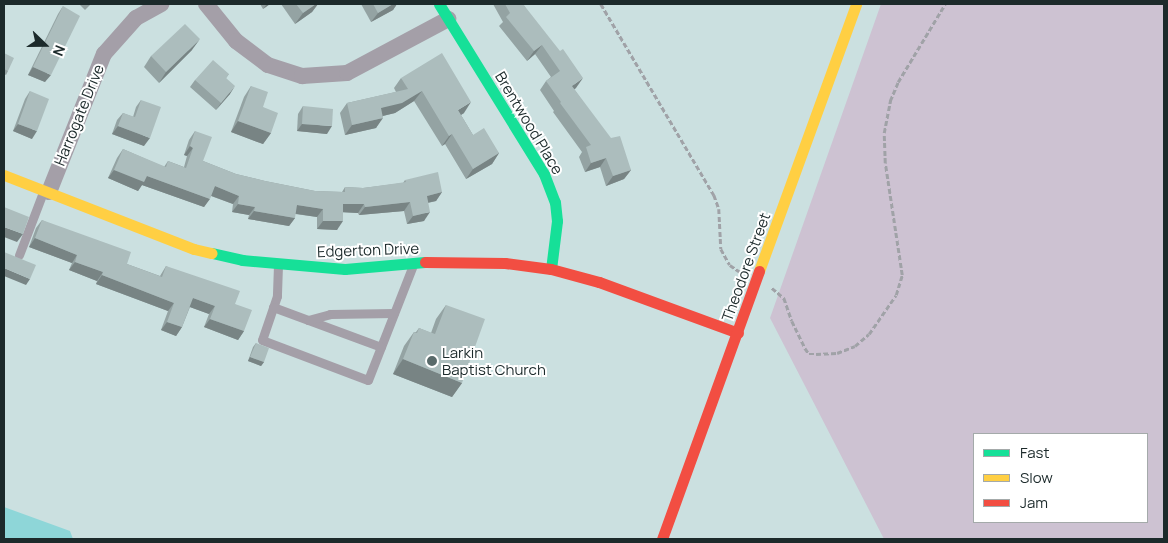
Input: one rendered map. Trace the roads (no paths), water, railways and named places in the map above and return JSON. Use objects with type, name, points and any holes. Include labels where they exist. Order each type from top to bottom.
[{"type":"street","name":"Harrogate Drive","points":[[47,191],[104,54],[136,18],[161,4]]},
{"type":"street","points":[[206,4],[236,41],[268,65],[302,76],[346,73],[448,19]]},
{"type":"street","name":"Brentwood Place","points":[[439,4],[544,174],[555,202],[557,221],[551,269]]},
{"type":"street","name":"Theodore Street","points":[[662,539],[856,4]]},
{"type":"street","name":"Edgerton Drive","points":[[4,175],[194,249],[242,260],[345,269],[439,261],[505,264],[551,269],[599,282],[738,333]]},
{"type":"lane","points":[[19,255],[47,191]]},
{"type":"lane","points":[[278,264],[277,296],[262,340],[368,380],[414,263]]},
{"type":"lane","points":[[273,308],[380,347]]},
{"type":"lane","points":[[308,320],[330,314],[394,313]]},
{"type":"water","points":[[4,507],[70,531],[73,539],[4,539]]},
{"type":"place","name":"Larkin Baptist Church","points":[[432,361]]}]
